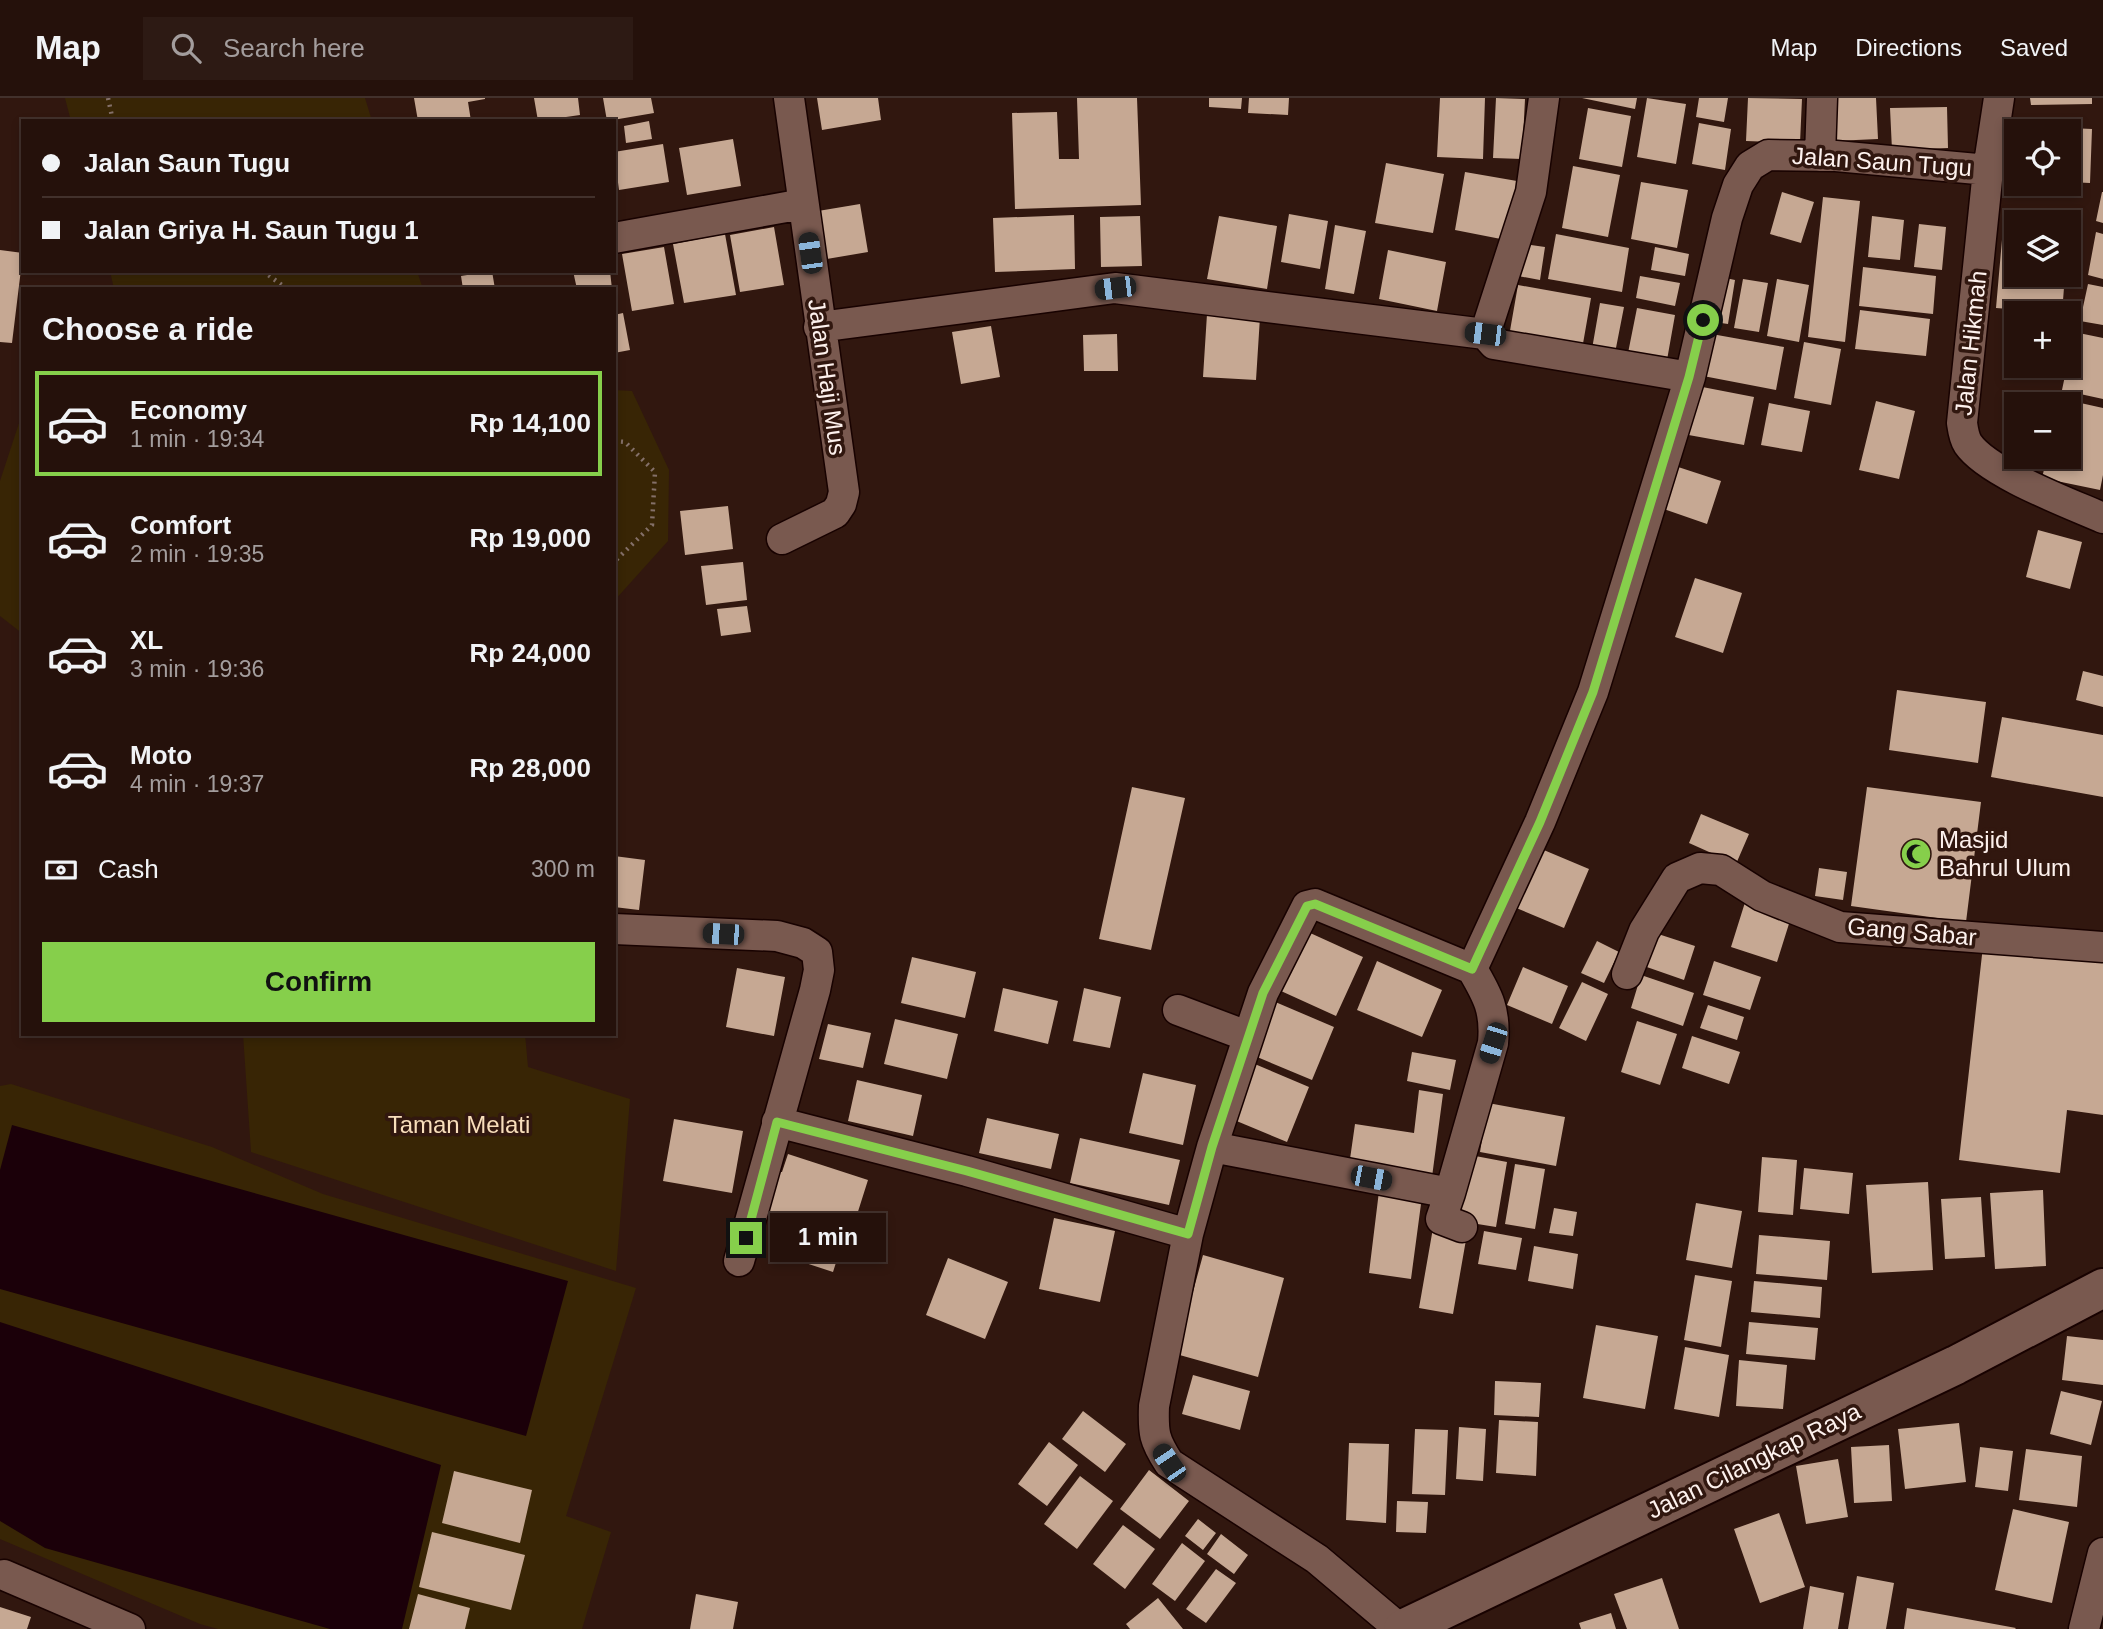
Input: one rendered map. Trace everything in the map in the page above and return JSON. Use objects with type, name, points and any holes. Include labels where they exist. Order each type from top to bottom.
[{"type":"street","name":"Jalan Haji Mus","points":[[782,539],[835,513],[844,492],[789,98]]},
{"type":"street","points":[[1485,334],[1531,192],[1544,98]]},
{"type":"street","points":[[1820,156],[1822,98]]},
{"type":"street","name":"Jalan Hikmah","points":[[1999,98],[1988,170],[1962,424],[1966,442],[1994,468],[2103,518]]},
{"type":"street","name":"Jalan Saun Tugu","points":[[1472,969],[1540,822],[1593,692],[1689,377],[1727,218],[1738,186],[1751,166],[1768,155],[1820,156],[1988,170]]},
{"type":"street","points":[[616,238],[803,204]]},
{"type":"street","points":[[819,327],[1115,288],[1485,334],[1494,344],[1689,377]]},
{"type":"street","name":"Gang Sabar","points":[[1627,974],[1644,930],[1677,878],[1700,868],[1721,870],[1762,896],[1840,927],[2103,947]]},
{"type":"street","points":[[1401,1629],[1317,1559],[1169,1463],[1156,1444],[1153,1431],[1154,1406],[1188,1234],[1212,1147],[1263,993],[1304,910],[1310,904],[1472,969],[1489,998],[1495,1023],[1493,1043],[1441,1219],[1462,1227]]},
{"type":"street","points":[[616,929],[777,936],[803,943],[817,952],[819,970],[815,990],[739,1261]]},
{"type":"street","points":[[1178,1010],[1247,1036]]},
{"type":"street","points":[[777,1122],[967,1171],[1188,1234]]},
{"type":"street","points":[[1212,1147],[1450,1193]]},
{"type":"street","name":"Jalan Cilangkap Raya","points":[[1401,1629],[1956,1365],[2103,1288]]},
{"type":"street","points":[[2084,1629],[2103,1553]]},
{"type":"street","points":[[4,1575],[130,1629]]},
{"type":"path","points":[[108,98],[113,119]]},
{"type":"path","points":[[265,273],[284,287]]},
{"type":"path","points":[[616,441],[625,442],[654,472],[652,525],[616,560]]},
{"type":"green space","points":[[65,98],[365,98],[371,119],[70,119]]},
{"type":"green space","points":[[110,273],[418,273],[422,287],[114,287]]},
{"type":"green space","points":[[616,390],[632,391],[669,470],[668,541],[616,599]]},
{"type":"green space","points":[[21,417],[21,632],[0,616],[0,481]]},
{"type":"green space","name":"Taman Melati","points":[[243,1036],[525,1036],[528,1067],[630,1099],[616,1271],[251,1152]]},
{"type":"green space","points":[[11,1084],[212,1147],[323,1194],[636,1288],[566,1516],[611,1532],[582,1629],[218,1629],[200,1624],[0,1539],[0,1086]]},
{"type":"shaded area","points":[[12,1125],[568,1281],[526,1436],[0,1289],[0,1170]]},
{"type":"shaded area","points":[[0,1322],[441,1465],[402,1629],[330,1629],[45,1548],[0,1521]]},
{"type":"building","points":[[414,98],[485,98],[468,102],[471,119],[418,119]]},
{"type":"building","points":[[534,98],[578,98],[580,115],[538,119]]},
{"type":"building","points":[[603,98],[651,98],[654,113],[607,119]]},
{"type":"building","points":[[817,98],[878,98],[881,120],[822,130]]},
{"type":"building","points":[[1077,98],[1137,98],[1141,205],[1015,209],[1012,113],[1057,112],[1059,159],[1079,159]]},
{"type":"building","points":[[1209,98],[1242,98],[1241,109],[1209,107]]},
{"type":"building","points":[[1249,98],[1289,98],[1288,115],[1248,113]]},
{"type":"building","points":[[1440,98],[1485,98],[1483,159],[1437,157]]},
{"type":"building","points":[[1496,98],[1525,99],[1522,159],[1493,158]]},
{"type":"building","points":[[1582,98],[1637,98],[1635,109]]},
{"type":"building","points":[[1647,98],[1686,104],[1676,164],[1637,157]]},
{"type":"building","points":[[1699,98],[1728,98],[1724,122],[1696,117]]},
{"type":"building","points":[[1748,98],[1802,99],[1800,143],[1746,141]]},
{"type":"building","points":[[1833,98],[1876,98],[1878,139],[1834,141]]},
{"type":"building","points":[[2030,98],[2092,98],[2092,104],[2031,105]]},
{"type":"building","points":[[1947,107],[1948,148],[1892,150],[1890,108]]},
{"type":"building","points":[[1588,108],[1631,116],[1622,167],[1579,159]]},
{"type":"building","points":[[649,121],[652,139],[626,143],[624,126]]},
{"type":"building","points":[[1699,123],[1731,129],[1725,170],[1692,164]]},
{"type":"building","points":[[2081,128],[2092,129],[2090,183],[2081,183]]},
{"type":"building","points":[[733,139],[741,186],[687,195],[679,148]]},
{"type":"building","points":[[663,144],[669,182],[619,190],[616,152]]},
{"type":"building","points":[[1386,163],[1444,174],[1433,233],[1375,223]]},
{"type":"building","points":[[1573,166],[1620,175],[1608,237],[1562,228]]},
{"type":"building","points":[[1465,172],[1517,181],[1506,240],[1455,230]]},
{"type":"building","points":[[1641,182],[1688,190],[1677,248],[1631,239]]},
{"type":"building","points":[[1782,192],[1814,202],[1801,243],[1770,234]]},
{"type":"building","points":[[2103,192],[2103,223],[2096,221]]},
{"type":"building","points":[[1823,197],[1860,201],[1845,342],[1808,337]]},
{"type":"building","points":[[860,204],[868,252],[815,261],[806,213]]},
{"type":"building","points":[[1289,214],[1328,221],[1320,269],[1281,262]]},
{"type":"building","points":[[1074,215],[1075,269],[995,272],[993,218]]},
{"type":"building","points":[[1140,216],[1142,266],[1101,267],[1100,217]]},
{"type":"building","points":[[1219,216],[1277,226],[1267,289],[1207,279]]},
{"type":"building","points":[[1872,216],[1904,220],[1900,260],[1868,257]]},
{"type":"building","points":[[2004,217],[2004,287],[2064,287],[2063,301],[2004,301],[2004,309],[1996,308]]},
{"type":"building","points":[[1919,224],[1946,227],[1942,270],[1914,267]]},
{"type":"building","points":[[1335,225],[1366,231],[1354,294],[1325,289]]},
{"type":"building","points":[[774,227],[784,285],[740,292],[730,235]]},
{"type":"building","points":[[2096,232],[2103,234],[2103,279],[2088,275]]},
{"type":"building","points":[[725,234],[736,295],[684,303],[673,244]]},
{"type":"building","points":[[1556,234],[1629,248],[1622,292],[1548,279]]},
{"type":"building","points":[[1524,244],[1545,247],[1540,280],[1518,276]]},
{"type":"building","points":[[664,247],[674,304],[632,311],[622,254]]},
{"type":"building","points":[[1655,247],[1689,254],[1685,276],[1651,270]]},
{"type":"building","points":[[0,250],[21,253],[21,269],[12,343],[0,342]]},
{"type":"building","points":[[1388,250],[1446,262],[1437,311],[1379,299]]},
{"type":"building","points":[[1863,267],[1936,276],[1933,314],[1859,306]]},
{"type":"building","points":[[492,273],[495,287],[463,287],[461,276]]},
{"type":"building","points":[[573,273],[610,273],[612,287],[577,287]]},
{"type":"building","points":[[1640,276],[1680,283],[1675,306],[1636,298]]},
{"type":"building","points":[[1716,276],[1735,280],[1728,324],[1707,321]]},
{"type":"building","points":[[1743,279],[1768,283],[1759,332],[1734,328]]},
{"type":"building","points":[[1777,279],[1809,285],[1799,342],[1767,336]]},
{"type":"building","points":[[2088,284],[2103,287],[2103,325],[2081,321]]},
{"type":"building","points":[[1518,285],[1591,298],[1581,355],[1508,342]]},
{"type":"building","points":[[1600,303],[1624,307],[1615,353],[1592,349]]},
{"type":"building","points":[[1637,308],[1675,315],[1667,360],[1628,353]]},
{"type":"building","points":[[1860,310],[1930,319],[1926,356],[1855,349]]},
{"type":"building","points":[[623,313],[630,350],[616,353],[616,315]]},
{"type":"building","points":[[1207,314],[1260,317],[1256,380],[1203,377]]},
{"type":"building","points":[[991,326],[1000,377],[961,384],[952,332]]},
{"type":"building","points":[[1706,333],[1784,347],[1776,390],[1698,375]]},
{"type":"building","points":[[2081,333],[2103,338],[2103,399],[2081,392],[2062,390],[2064,378],[2081,378]]},
{"type":"building","points":[[1117,334],[1118,371],[1084,371],[1083,335]]},
{"type":"building","points":[[1804,342],[1841,349],[1831,405],[1794,398]]},
{"type":"building","points":[[1692,385],[1754,397],[1744,445],[1683,434]]},
{"type":"building","points":[[1876,401],[1915,411],[1899,479],[1859,470]]},
{"type":"building","points":[[1769,403],[1810,411],[1802,452],[1761,445]]},
{"type":"building","points":[[2081,403],[2103,408],[2103,475],[2100,490],[2042,478],[2044,469],[2081,469]]},
{"type":"building","points":[[1672,465],[1721,481],[1707,524],[1658,507]]},
{"type":"building","points":[[728,506],[733,549],[685,555],[680,511]]},
{"type":"building","points":[[2038,530],[2082,542],[2070,589],[2026,577]]},
{"type":"building","points":[[743,562],[747,600],[706,605],[701,566]]},
{"type":"building","points":[[1695,578],[1742,593],[1723,653],[1675,637]]},
{"type":"building","points":[[747,606],[751,632],[721,636],[717,609]]},
{"type":"building","points":[[2083,671],[2103,676],[2103,707],[2076,700]]},
{"type":"building","points":[[1897,690],[1986,702],[1978,763],[1889,750]]},
{"type":"building","points":[[2002,717],[2103,735],[2103,797],[1991,777]]},
{"type":"building","points":[[1132,787],[1185,798],[1151,950],[1099,939]]},
{"type":"building","name":"Masjid Bahrul Ulum","points":[[1867,787],[1981,802],[1966,922],[1851,906]]},
{"type":"building","points":[[1701,814],[1749,834],[1736,864],[1689,843]]},
{"type":"building","points":[[1539,848],[1589,869],[1564,928],[1514,907]]},
{"type":"building","points":[[616,856],[645,860],[639,910],[616,907]]},
{"type":"building","points":[[1819,868],[1847,872],[1843,900],[1815,896]]},
{"type":"building","points":[[1747,896],[1793,911],[1777,962],[1731,947]]},
{"type":"building","points":[[1308,932],[1363,957],[1336,1016],[1281,991]]},
{"type":"building","points":[[1652,932],[1695,946],[1684,980],[1641,965]]},
{"type":"building","points":[[1597,941],[1619,952],[1604,983],[1581,973]]},
{"type":"building","points":[[1983,946],[2103,960],[2103,1115],[2067,1110],[2060,1173],[1959,1160]]},
{"type":"building","points":[[912,957],[976,972],[965,1018],[901,1003]]},
{"type":"building","points":[[1377,961],[1442,990],[1422,1037],[1357,1010]]},
{"type":"building","points":[[1714,961],[1761,977],[1750,1010],[1703,995]]},
{"type":"building","points":[[1523,967],[1568,986],[1552,1024],[1507,1005]]},
{"type":"building","points":[[737,968],[785,977],[774,1036],[726,1027]]},
{"type":"building","points":[[1641,975],[1694,993],[1683,1026],[1631,1008]]},
{"type":"building","points":[[1582,982],[1608,994],[1586,1041],[1559,1028]]},
{"type":"building","points":[[1003,988],[1058,1001],[1048,1044],[994,1031]]},
{"type":"building","points":[[1084,988],[1121,997],[1110,1048],[1073,1041]]},
{"type":"building","points":[[1273,1001],[1334,1027],[1312,1080],[1250,1054]]},
{"type":"building","points":[[1708,1005],[1744,1017],[1737,1040],[1700,1028]]},
{"type":"building","points":[[895,1019],[958,1034],[947,1079],[884,1064]]},
{"type":"building","points":[[1637,1021],[1677,1034],[1660,1085],[1621,1072]]},
{"type":"building","points":[[828,1024],[871,1033],[863,1068],[819,1059]]},
{"type":"building","points":[[1692,1036],[1740,1052],[1729,1084],[1682,1068]]},
{"type":"building","points":[[1412,1052],[1456,1060],[1450,1090],[1407,1081]]},
{"type":"building","points":[[1250,1062],[1309,1087],[1287,1142],[1227,1117]]},
{"type":"building","points":[[1143,1073],[1196,1085],[1183,1145],[1129,1133]]},
{"type":"building","points":[[857,1080],[922,1095],[913,1136],[848,1121]]},
{"type":"building","points":[[1419,1090],[1443,1094],[1432,1177],[1349,1166],[1355,1124],[1414,1133]]},
{"type":"building","points":[[1488,1103],[1565,1117],[1556,1166],[1480,1152]]},
{"type":"building","points":[[987,1118],[1059,1134],[1051,1169],[979,1153]]},
{"type":"building","points":[[674,1119],[743,1131],[732,1193],[663,1181]]},
{"type":"building","points":[[1080,1138],[1180,1160],[1169,1205],[1070,1183]]},
{"type":"building","points":[[788,1154],[868,1180],[855,1221],[843,1220],[882,1232],[873,1260],[840,1250],[833,1272],[772,1252],[782,1220],[766,1214],[779,1172],[782,1172]]},
{"type":"building","points":[[1470,1155],[1507,1162],[1496,1227],[1459,1221]]},
{"type":"building","points":[[1762,1157],[1797,1160],[1793,1215],[1758,1212]]},
{"type":"building","points":[[1515,1164],[1545,1169],[1535,1229],[1505,1224]]},
{"type":"building","points":[[1804,1168],[1853,1173],[1849,1214],[1800,1209]]},
{"type":"building","points":[[1928,1182],[1933,1270],[1872,1273],[1866,1185]]},
{"type":"building","points":[[1380,1183],[1423,1189],[1411,1279],[1369,1273]]},
{"type":"building","points":[[2043,1190],[2046,1266],[1995,1269],[1990,1193]]},
{"type":"building","points":[[1981,1197],[1985,1257],[1945,1259],[1941,1199]]},
{"type":"building","points":[[1696,1203],[1742,1211],[1732,1268],[1686,1260]]},
{"type":"building","points":[[1554,1208],[1577,1212],[1573,1236],[1549,1233]]},
{"type":"building","points":[[1054,1218],[1115,1231],[1100,1302],[1039,1289]]},
{"type":"building","points":[[1433,1228],[1467,1234],[1453,1314],[1419,1308]]},
{"type":"building","points":[[1484,1231],[1522,1238],[1516,1270],[1478,1264]]},
{"type":"building","points":[[1759,1235],[1830,1241],[1827,1280],[1756,1274]]},
{"type":"building","points":[[1534,1246],[1578,1254],[1573,1289],[1528,1281]]},
{"type":"building","points":[[1203,1255],[1284,1278],[1258,1377],[1176,1354]]},
{"type":"building","points":[[948,1258],[1008,1282],[985,1339],[926,1315]]},
{"type":"building","points":[[1695,1275],[1732,1281],[1721,1347],[1684,1340]]},
{"type":"building","points":[[1754,1281],[1822,1287],[1820,1318],[1751,1312]]},
{"type":"building","points":[[1749,1322],[1818,1328],[1815,1360],[1746,1354]]},
{"type":"building","points":[[1596,1325],[1658,1336],[1645,1409],[1583,1398]]},
{"type":"building","points":[[2067,1336],[2103,1340],[2103,1385],[2062,1380]]},
{"type":"building","points":[[1685,1347],[1729,1355],[1719,1417],[1674,1409]]},
{"type":"building","points":[[1739,1360],[1787,1365],[1783,1409],[1736,1406]]},
{"type":"building","points":[[1193,1375],[1250,1391],[1240,1430],[1182,1414]]},
{"type":"building","points":[[1495,1381],[1541,1383],[1539,1417],[1494,1415]]},
{"type":"building","points":[[2061,1391],[2102,1401],[2091,1445],[2050,1434]]},
{"type":"building","points":[[1083,1411],[1126,1444],[1105,1472],[1062,1439]]},
{"type":"building","points":[[1499,1420],[1538,1422],[1536,1476],[1496,1473]]},
{"type":"building","points":[[1959,1423],[1966,1482],[1905,1489],[1898,1429]]},
{"type":"building","points":[[1459,1427],[1486,1429],[1483,1481],[1456,1479]]},
{"type":"building","points":[[1415,1429],[1448,1430],[1445,1495],[1412,1494]]},
{"type":"building","points":[[1049,1442],[1078,1465],[1047,1506],[1018,1484]]},
{"type":"building","points":[[1349,1443],[1389,1444],[1386,1523],[1346,1520]]},
{"type":"building","points":[[1889,1445],[1892,1501],[1854,1503],[1851,1447]]},
{"type":"building","points":[[1980,1447],[2013,1451],[2008,1491],[1975,1487]]},
{"type":"building","points":[[2026,1449],[2082,1456],[2077,1507],[2019,1500]]},
{"type":"building","points":[[1838,1459],[1848,1517],[1806,1524],[1796,1466]]},
{"type":"building","points":[[1149,1470],[1189,1501],[1160,1539],[1120,1509]]},
{"type":"building","points":[[454,1471],[532,1490],[520,1543],[442,1523]]},
{"type":"building","points":[[1080,1476],[1113,1501],[1077,1549],[1044,1524]]},
{"type":"building","points":[[1397,1501],[1428,1502],[1426,1533],[1396,1532]]},
{"type":"building","points":[[2013,1509],[2069,1522],[2052,1603],[1995,1590]]},
{"type":"building","points":[[1779,1513],[1805,1587],[1760,1603],[1734,1529]]},
{"type":"building","points":[[1198,1519],[1216,1533],[1203,1550],[1185,1536]]},
{"type":"building","points":[[1123,1525],[1155,1549],[1125,1589],[1093,1564]]},
{"type":"building","points":[[432,1532],[525,1555],[511,1610],[419,1587]]},
{"type":"building","points":[[1221,1534],[1248,1555],[1234,1574],[1207,1554]]},
{"type":"building","points":[[1182,1543],[1205,1561],[1175,1601],[1152,1584]]},
{"type":"building","points":[[1216,1569],[1236,1583],[1206,1623],[1186,1609]]},
{"type":"building","points":[[1857,1576],[1894,1583],[1886,1629],[1848,1629]]},
{"type":"building","points":[[1662,1578],[1679,1629],[1627,1629],[1614,1594]]},
{"type":"building","points":[[1810,1586],[1844,1593],[1838,1629],[1803,1629]]},
{"type":"building","points":[[418,1594],[470,1608],[465,1629],[409,1629]]},
{"type":"building","points":[[696,1594],[738,1602],[733,1629],[690,1629]]},
{"type":"building","points":[[1158,1598],[1183,1629],[1130,1629],[1126,1624]]},
{"type":"building","points":[[0,1607],[31,1617],[27,1629],[0,1629]]},
{"type":"building","points":[[1907,1608],[2016,1628],[1904,1629]]},
{"type":"building","points":[[1611,1613],[1616,1629],[1581,1629],[1579,1623]]},
{"type":"place","name":"Masjid Bahrul Ulum","points":[[1916,854]]},
{"type":"route","points":[[746,1238],[777,1122],[967,1171],[1188,1234],[1247,1036],[1263,993],[1307,906],[1315,904],[1472,969],[1540,822],[1593,692],[1689,377],[1703,320]]}]
